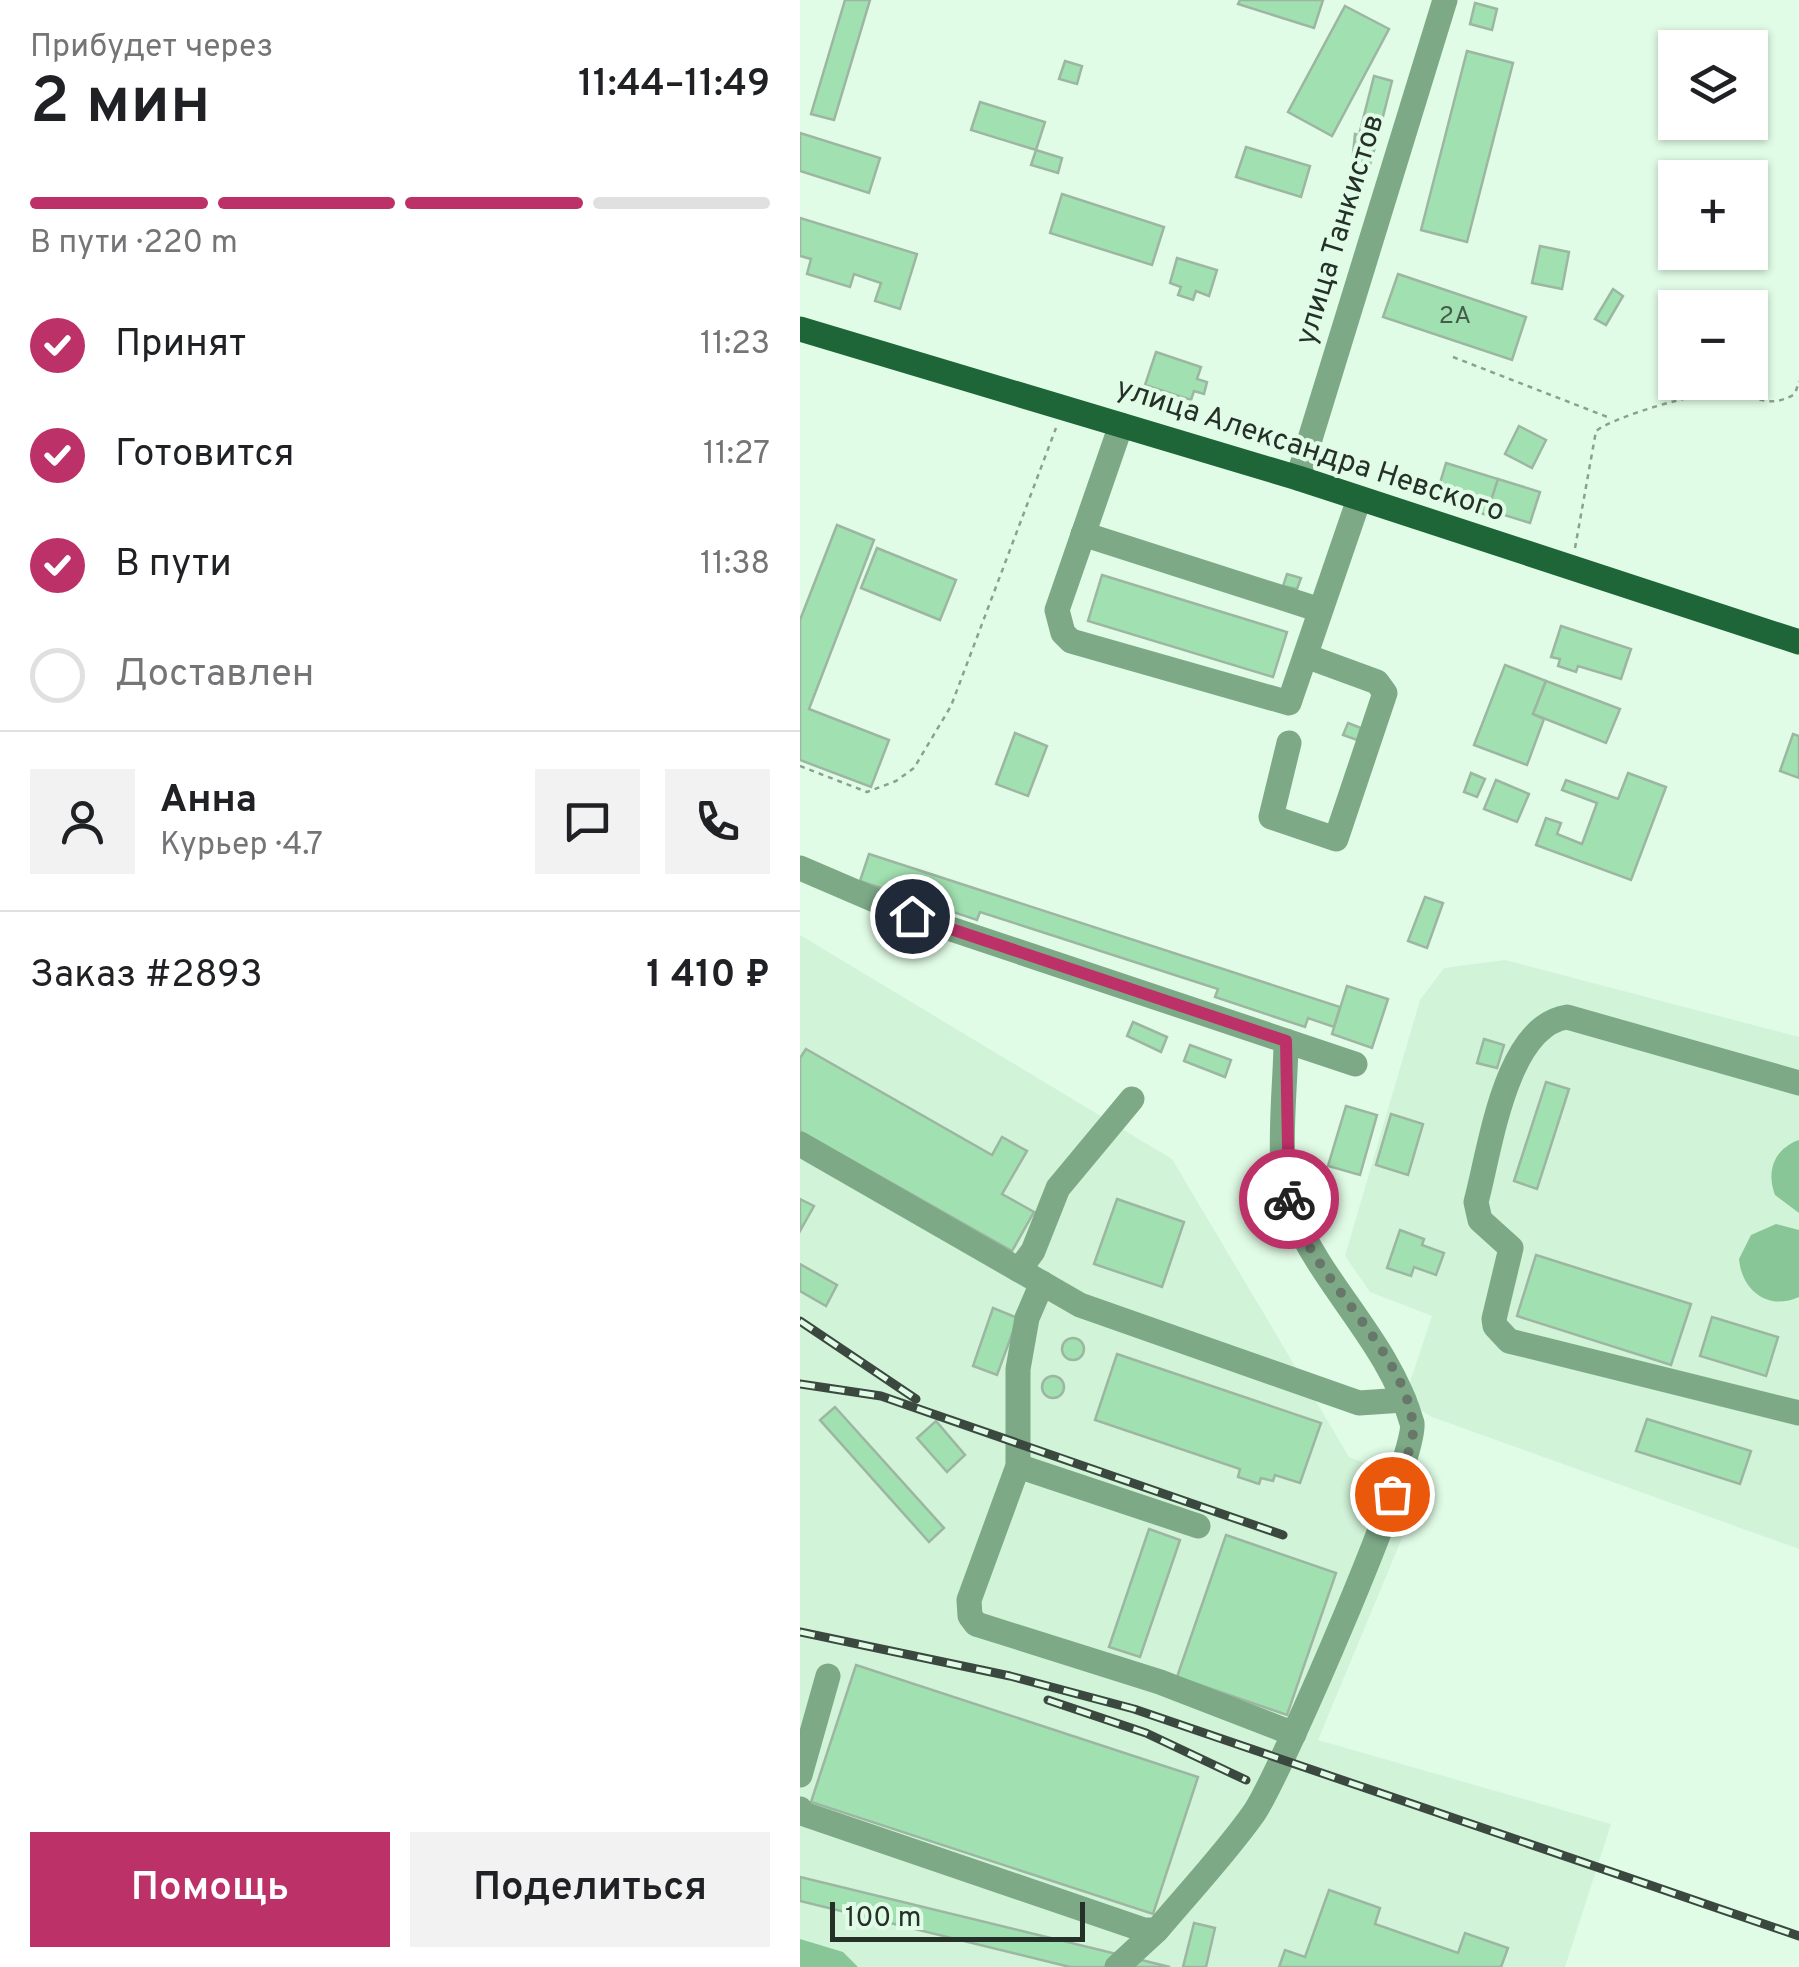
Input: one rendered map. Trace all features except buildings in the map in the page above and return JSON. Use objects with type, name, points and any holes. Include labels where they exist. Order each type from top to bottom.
[{"type":"main road","name":"улица Александра Невского","points":[[800,329],[1298,478],[1799,642]]},
{"type":"street","name":"улица Танкистов","points":[[1298,478],[1445,0]]},
{"type":"street","points":[[1121,425],[1057,610],[1063,632],[1071,641],[1281,704],[1292,698],[1360,499]]},
{"type":"street","points":[[1083,534],[1320,610]]},
{"type":"street","points":[[1290,743],[1271,817],[1336,839],[1385,693],[1377,682],[1306,656]]},
{"type":"street","points":[[800,868],[912,916],[1355,1064]]},
{"type":"street","points":[[1799,1084],[1567,1018],[1554,1019],[1538,1028],[1518,1054],[1476,1202],[1480,1220],[1511,1248],[1494,1318],[1509,1341],[1799,1412]]},
{"type":"street","points":[[1117,1967],[1157,1930],[1254,1812],[1294,1734],[1382,1527],[1414,1430],[1396,1375],[1292,1211],[1285,1158],[1286,1041]]},
{"type":"street","points":[[1132,1100],[1058,1188],[1033,1251],[1028,1318],[1018,1369],[1018,1466],[969,1600],[970,1616],[976,1624],[1160,1682],[1294,1734]]},
{"type":"street","points":[[800,1144],[1080,1305],[1359,1403],[1404,1400]]},
{"type":"street","points":[[1018,1466],[1198,1526]]},
{"type":"street","points":[[800,1775],[828,1676]]},
{"type":"street","points":[[801,1814],[1144,1930],[1157,1930]]},
{"type":"path","points":[[1453,357],[1612,418]]},
{"type":"path","points":[[1572,569],[1596,431],[1612,418],[1728,392],[1766,404],[1779,403],[1794,394],[1799,381]]},
{"type":"path","points":[[800,766],[867,792],[896,782],[914,768],[952,706],[1064,408]]},
{"type":"shaded area","points":[[800,935],[1172,1159],[1349,1457],[1424,1485],[1318,1740],[1611,1824],[1565,1967],[800,1967]]},
{"type":"shaded area","points":[[1505,960],[1799,1037],[1799,1549],[1432,1417],[1404,1400],[1432,1316],[1370,1292],[1345,1256],[1420,1000],[1444,968]]},
{"type":"shaded area","points":[[1799,1140],[1799,1213],[1775,1195],[1771,1178],[1778,1155]]},
{"type":"shaded area","points":[[1776,1224],[1799,1230],[1799,1297],[1788,1301],[1767,1300],[1751,1289],[1739,1259],[1751,1235]]},
{"type":"shaded area","points":[[800,1939],[843,1952],[858,1967],[800,1967]]},
{"type":"railway","points":[[800,1321],[916,1399]]},
{"type":"railway","points":[[800,1384],[881,1396],[1283,1535]]},
{"type":"railway","points":[[800,1632],[1010,1676],[1134,1709],[1799,1936]]},
{"type":"railway","points":[[1048,1700],[1146,1733],[1246,1780]]},
{"type":"way so far","points":[[1289,1199],[1303,1232],[1396,1375],[1414,1430],[1392,1494]]},
{"type":"route","points":[[912,916],[1286,1041],[1285,1158],[1289,1199]]}]
